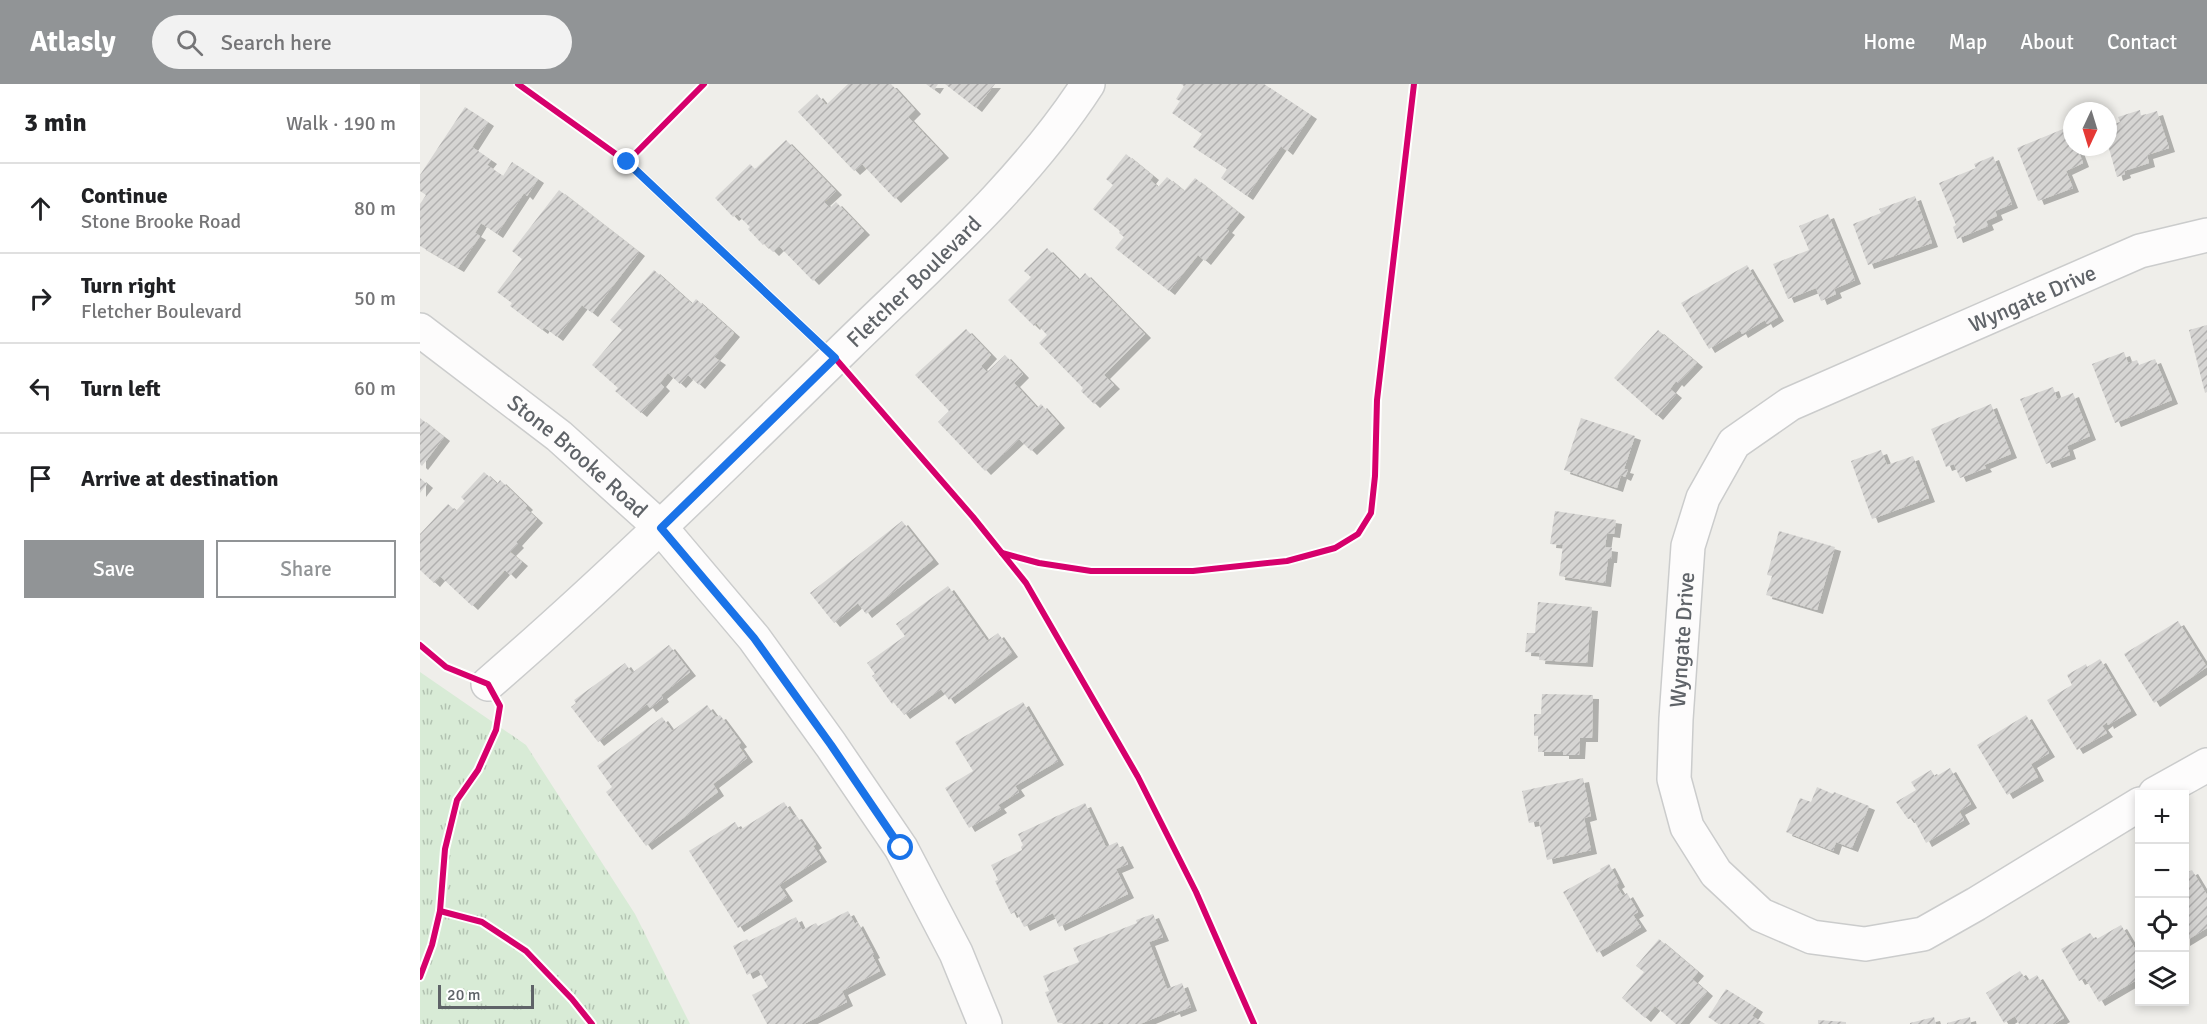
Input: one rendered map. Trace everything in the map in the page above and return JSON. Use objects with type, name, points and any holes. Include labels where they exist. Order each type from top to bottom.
[{"type":"street","name":"Fletcher Boulevard","points":[[488,684],[569,614],[661,528],[951,245],[1014,180],[1088,84]]},
{"type":"street","name":"Wyngate Drive","points":[[2135,806],[1923,934],[1865,944],[1812,937],[1761,915],[1716,873],[1687,827],[1674,779],[1688,546],[1703,498],[1734,443],[1790,404],[2140,252],[2207,235]]},
{"type":"street","name":"Stone Brooke Road","points":[[420,330],[559,436],[661,528],[754,638],[901,848],[956,953],[985,1024]]},
{"type":"street","points":[[2164,790],[2207,765]]},
{"type":"green space","points":[[420,672],[526,745],[635,914],[690,1024],[420,1024]]},
{"type":"building","points":[[848,84],[891,84],[915,110],[908,117],[943,154],[895,199],[862,164],[854,171],[798,112],[817,94],[826,105]]},
{"type":"building","points":[[926,84],[938,84],[934,90]]},
{"type":"building","points":[[945,84],[995,84],[976,108]]},
{"type":"building","points":[[1181,84],[1264,84],[1311,115],[1287,151],[1281,146],[1247,196],[1221,178],[1227,169],[1193,147],[1202,134],[1172,113],[1180,101],[1176,99],[1184,86]]},
{"type":"building","points":[[465,107],[488,122],[472,147],[491,160],[487,165],[503,176],[512,162],[538,179],[527,196],[524,193],[497,234],[481,223],[475,233],[480,236],[458,268],[420,246],[420,204],[426,195],[420,191],[420,175]]},
{"type":"building","points":[[2140,110],[2141,116],[2157,111],[2169,148],[2147,155],[2149,163],[2124,171],[2125,174],[2117,177],[2111,156],[2117,156],[2117,123],[2120,122],[2118,117]]},
{"type":"building","points":[[2063,129],[2063,156],[2080,156],[2083,163],[2066,171],[2073,188],[2038,201],[2017,148]]},
{"type":"building","points":[[786,140],[836,191],[824,202],[830,208],[836,202],[864,231],[813,281],[779,246],[773,252],[764,243],[763,245],[737,214],[733,217],[715,198],[750,164],[755,169]]},
{"type":"building","points":[[1126,154],[1153,176],[1150,180],[1158,187],[1167,177],[1184,191],[1195,178],[1239,213],[1226,229],[1229,231],[1205,261],[1198,255],[1169,291],[1115,248],[1124,237],[1093,209],[1113,185],[1106,179]]},
{"type":"building","points":[[1993,156],[2012,204],[1995,211],[1997,216],[1986,221],[1988,226],[1957,239],[1953,227],[1956,225],[1939,183],[1976,168],[1974,164]]},
{"type":"building","points":[[559,190],[639,252],[592,313],[582,305],[557,337],[544,327],[542,330],[510,306],[512,303],[497,292],[522,259],[512,251]]},
{"type":"building","points":[[1915,196],[1932,243],[1868,265],[1853,224],[1881,213],[1879,209]]},
{"type":"building","points":[[1828,214],[1855,280],[1834,289],[1836,294],[1821,301],[1816,288],[1788,299],[1773,264],[1809,250],[1799,226]]},
{"type":"building","points":[[1047,248],[1079,280],[1085,273],[1145,334],[1104,375],[1114,385],[1094,404],[1081,391],[1083,388],[1039,343],[1047,335],[1036,323],[1034,326],[1008,300],[1031,277],[1024,271]]},
{"type":"building","points":[[1747,265],[1778,317],[1767,324],[1765,320],[1742,334],[1740,330],[1709,349],[1681,303]]},
{"type":"building","points":[[654,270],[692,304],[696,299],[734,333],[714,357],[720,361],[699,385],[688,375],[680,384],[668,373],[660,383],[664,387],[641,413],[615,391],[618,388],[592,365],[622,330],[610,320]]},
{"type":"building","points":[[2207,325],[2207,392],[2205,393],[2189,330]]},
{"type":"building","points":[[966,329],[991,355],[981,366],[987,372],[1005,355],[1023,374],[1014,383],[1037,408],[1041,404],[1059,424],[1031,451],[1019,439],[985,471],[938,422],[949,411],[915,375]]},
{"type":"building","points":[[1658,330],[1697,363],[1678,383],[1676,381],[1670,389],[1676,394],[1657,416],[1614,378]]},
{"type":"building","points":[[2124,352],[2128,363],[2137,360],[2139,365],[2155,359],[2172,400],[2115,423],[2092,364]]},
{"type":"building","points":[[2053,387],[2057,399],[2073,393],[2090,436],[2067,446],[2070,455],[2046,464],[2020,399]]},
{"type":"building","points":[[1991,404],[2011,454],[1984,465],[1986,468],[1960,478],[1954,464],[1946,467],[1931,429]]},
{"type":"building","points":[[420,418],[444,437],[422,466],[420,464]]},
{"type":"building","points":[[1581,418],[1635,436],[1624,469],[1628,470],[1625,477],[1621,475],[1617,488],[1564,470]]},
{"type":"building","points":[[1881,450],[1887,465],[1913,456],[1929,498],[1872,519],[1851,461]]},
{"type":"building","points":[[484,472],[497,484],[500,480],[537,519],[510,552],[522,562],[510,575],[505,570],[472,606],[440,576],[434,583],[420,570],[420,534],[448,504],[456,511],[465,501],[461,497]]},
{"type":"building","points":[[420,478],[427,484],[420,493]]},
{"type":"building","points":[[1555,511],[1616,520],[1614,534],[1607,533],[1605,547],[1612,548],[1605,583],[1559,576],[1563,545],[1550,544]]},
{"type":"building","points":[[902,521],[933,560],[866,614],[858,603],[834,623],[810,593]]},
{"type":"building","points":[[1779,531],[1835,547],[1817,610],[1766,595],[1772,576],[1767,575]]},
{"type":"building","points":[[948,586],[987,641],[998,633],[1012,653],[949,700],[941,689],[904,715],[894,702],[892,704],[872,676],[875,674],[867,663],[905,636],[896,624]]},
{"type":"building","points":[[1538,602],[1592,607],[1587,663],[1539,660],[1540,653],[1525,652],[1527,633],[1535,633]]},
{"type":"building","points":[[2178,621],[2207,667],[2154,703],[2124,654]]},
{"type":"building","points":[[669,645],[690,672],[661,695],[663,698],[650,708],[647,704],[598,742],[571,707],[576,703],[574,700],[625,663],[632,673]]},
{"type":"building","points":[[2100,659],[2131,711],[2108,725],[2107,722],[2102,726],[2107,733],[2077,750],[2047,700],[2072,685],[2067,675]]},
{"type":"building","points":[[1542,694],[1593,695],[1592,738],[1580,738],[1579,755],[1563,755],[1563,752],[1538,752],[1538,736],[1534,736],[1534,714],[1541,714]]},
{"type":"building","points":[[1023,702],[1058,761],[1015,786],[1019,792],[998,805],[1001,809],[969,828],[945,788],[973,771],[955,742]]},
{"type":"building","points":[[707,705],[716,717],[720,715],[741,743],[738,745],[747,758],[713,784],[718,792],[646,846],[606,792],[612,787],[597,766],[662,717],[672,731]]},
{"type":"building","points":[[2026,715],[2049,753],[2031,764],[2038,777],[2007,795],[1977,745]]},
{"type":"building","points":[[1950,768],[1971,804],[1959,811],[1964,820],[1926,843],[1913,818],[1908,819],[1896,802],[1916,790],[1911,782],[1931,770],[1935,777]]},
{"type":"building","points":[[1583,778],[1591,816],[1584,818],[1591,850],[1547,860],[1539,821],[1529,823],[1522,791]]},
{"type":"building","points":[[1817,787],[1869,806],[1852,848],[1836,842],[1833,851],[1786,832],[1800,798],[1811,802]]},
{"type":"building","points":[[784,802],[816,844],[813,846],[821,858],[779,885],[787,897],[738,928],[689,851],[735,822],[740,830]]},
{"type":"building","points":[[1085,803],[1106,847],[1117,842],[1128,864],[1116,869],[1128,894],[1059,927],[1053,913],[1024,927],[1016,911],[1011,914],[995,881],[998,880],[991,865],[1022,850],[1023,845],[1018,834]]},
{"type":"building","points":[[1609,864],[1619,883],[1616,885],[1623,896],[1627,893],[1638,912],[1633,915],[1641,927],[1597,953],[1563,892],[1601,871],[1600,869]]},
{"type":"building","points":[[2192,870],[2207,895],[2207,928],[2189,939],[2189,898],[2189,872]]},
{"type":"building","points":[[848,911],[855,924],[857,922],[880,971],[842,991],[847,1002],[804,1024],[767,1024],[752,995],[768,987],[758,969],[747,975],[733,946],[747,939],[749,941],[796,917],[802,930],[816,923],[818,926]]},
{"type":"building","points":[[1153,914],[1163,937],[1149,942],[1167,989],[1182,983],[1191,1007],[1175,1013],[1174,1010],[1140,1024],[1104,1024],[1103,1021],[1096,1024],[1058,1023],[1045,992],[1049,991],[1043,976],[1079,962],[1073,948],[1137,923],[1136,920]]},
{"type":"building","points":[[2121,925],[2135,949],[2135,981],[2099,1002],[2085,978],[2079,981],[2061,949],[2090,933],[2095,940]]},
{"type":"building","points":[[1659,939],[1698,972],[1692,979],[1707,992],[1680,1024],[1676,1024],[1655,1006],[1645,1018],[1622,998],[1644,972],[1636,966]]},
{"type":"building","points":[[2020,971],[2027,981],[2037,975],[2064,1018],[2054,1024],[2019,1024],[2015,1016],[2004,1023],[1986,993]]},
{"type":"building","points":[[1726,989],[1757,1008],[1752,1016],[1765,1024],[1719,1024],[1708,1017]]},
{"type":"building","points":[[1934,1017],[1936,1024],[1910,1024],[1910,1023]]},
{"type":"building","points":[[1970,1017],[1971,1024],[1947,1024],[1947,1023]]},
{"type":"building","points":[[1818,1020],[1846,1022],[1846,1024],[1818,1024]]},
{"type":"cycle path","points":[[518,84],[627,162],[835,358],[973,517],[1026,583],[1138,777],[1196,892],[1254,1024]]},
{"type":"cycle path","points":[[627,162],[704,84]]},
{"type":"cycle path","points":[[1002,553],[1039,563],[1091,571],[1193,571],[1287,561],[1335,548],[1358,534],[1371,513],[1375,476],[1377,400],[1414,84]]},
{"type":"cycle path","points":[[420,645],[446,667],[488,684],[500,706],[496,730],[478,770],[457,800],[445,849],[440,911],[432,945],[420,977]]},
{"type":"cycle path","points":[[440,911],[482,922],[526,951],[572,999],[592,1024]]},
{"type":"route","points":[[627,162],[835,358],[661,528],[754,638],[901,848]]}]
